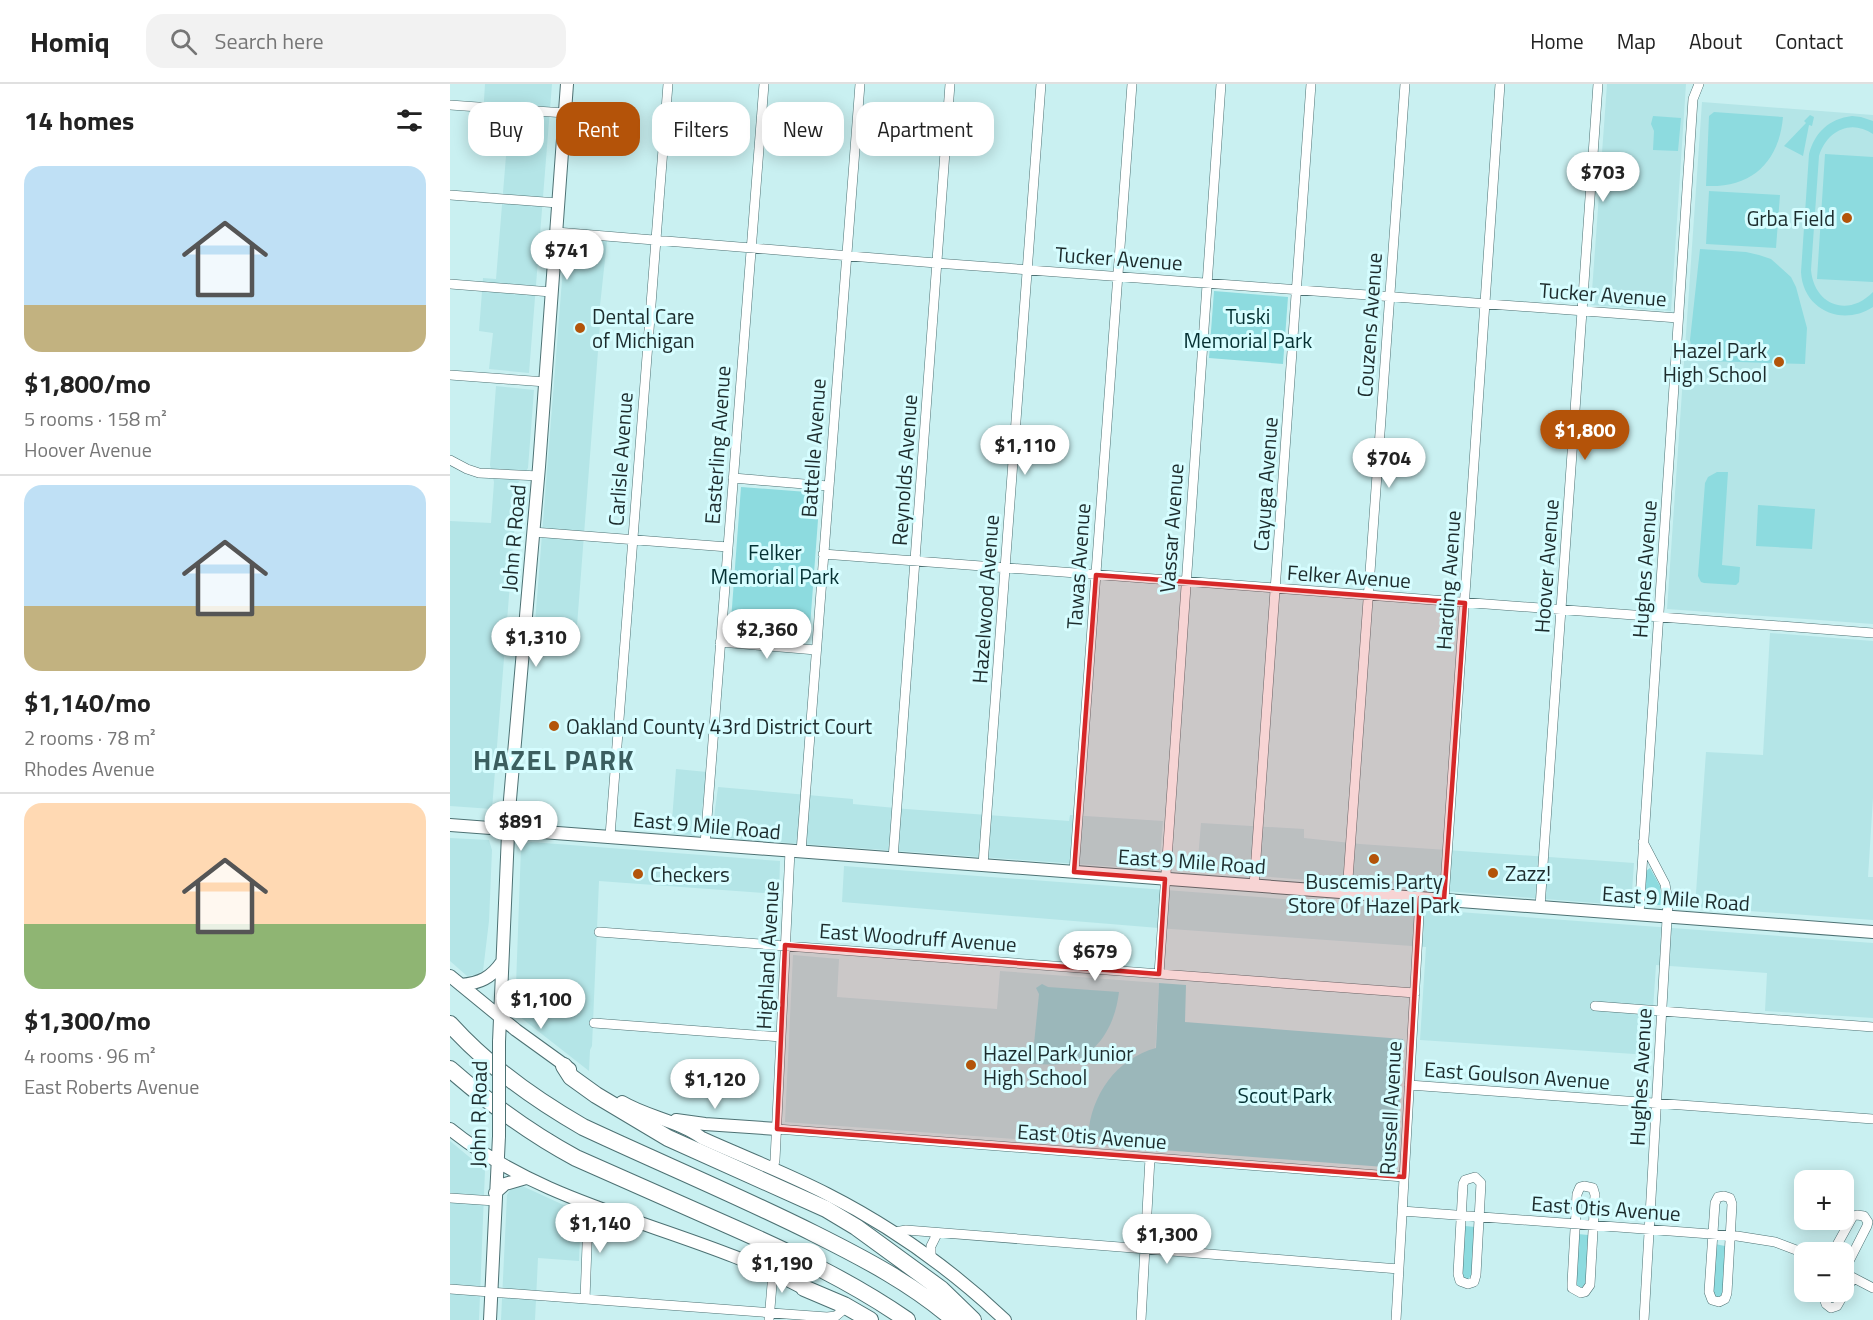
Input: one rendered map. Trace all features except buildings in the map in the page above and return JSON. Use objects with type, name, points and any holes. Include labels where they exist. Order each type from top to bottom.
[{"type":"highway","points":[[450,1024],[527,1093],[562,1115],[583,1127],[852,1252],[911,1287],[954,1320]]},
{"type":"highway","points":[[564,1066],[571,1077],[596,1095],[659,1133],[826,1209],[856,1227],[941,1289],[973,1320]]},
{"type":"highway","points":[[450,1069],[529,1130],[554,1146],[585,1162],[778,1247],[851,1285],[907,1320]]},
{"type":"highway","points":[[804,1288],[844,1305],[870,1320]]},
{"type":"main road","name":"John R Road","points":[[566,102],[567,84]]},
{"type":"main road","name":"John R Road","points":[[490,1320],[499,1136],[499,1042],[507,828],[539,476],[562,156]]},
{"type":"main road","name":"East 9 Mile Road","points":[[450,825],[1873,932]]},
{"type":"main road","points":[[461,985],[476,983],[489,977],[502,962]]},
{"type":"main road","points":[[450,976],[564,1066],[577,1072],[604,1092],[627,1105],[827,1194],[895,1233],[931,1258],[1005,1320]]},
{"type":"main road","points":[[648,1115],[681,1121],[777,1129]]},
{"type":"main road","points":[[450,1129],[526,1178],[591,1206],[714,1248],[773,1272],[858,1320]]},
{"type":"main road","points":[[495,1197],[505,1184],[526,1178]]},
{"type":"street","name":"Carlisle Avenue","points":[[610,836],[668,84]]},
{"type":"street","name":"Easterling Avenue","points":[[705,844],[764,84]]},
{"type":"street","name":"Battelle Avenue","points":[[795,851],[816,650],[860,84]]},
{"type":"street","name":"Reynolds Avenue","points":[[893,859],[950,84]]},
{"type":"street","name":"Hazelwood Avenue","points":[[983,865],[1041,84]]},
{"type":"street","name":"Tawas Avenue","points":[[1074,872],[1132,84]]},
{"type":"street","name":"Vassar Avenue","points":[[1159,974],[1221,84]]},
{"type":"street","name":"Cayuga Avenue","points":[[1254,886],[1311,84]]},
{"type":"street","name":"Couzens Avenue","points":[[1347,893],[1404,84]]},
{"type":"street","name":"Harding Avenue","points":[[1444,900],[1500,84]]},
{"type":"street","name":"Hoover Avenue","points":[[1540,907],[1598,84]]},
{"type":"street","name":"Hughes Avenue","points":[[1639,914],[1693,99],[1700,84]]},
{"type":"street","points":[[450,105],[556,112]]},
{"type":"street","points":[[450,195],[558,203]]},
{"type":"street","name":"Tucker Avenue","points":[[556,232],[936,263],[1678,318]]},
{"type":"street","points":[[450,284],[551,292]]},
{"type":"street","points":[[450,375],[546,382]]},
{"type":"street","points":[[450,460],[467,470],[479,473],[539,476]]},
{"type":"street","points":[[733,478],[828,486]]},
{"type":"street","points":[[533,532],[728,547]]},
{"type":"street","name":"Felker Avenue","points":[[823,554],[1873,633]]},
{"type":"street","points":[[720,642],[816,650]]},
{"type":"street","name":"Hughes Avenue","points":[[1643,842],[1665,884],[1668,902],[1644,1320]]},
{"type":"street","name":"Highland Avenue","points":[[773,1169],[777,1129],[785,945],[795,851]]},
{"type":"street","name":"Russell Avenue","points":[[1396,1320],[1420,898]]},
{"type":"street","name":"East Woodruff Avenue","points":[[598,932],[1415,993]]},
{"type":"street","points":[[1595,1006],[1873,1027]]},
{"type":"street","points":[[594,1023],[781,1037]]},
{"type":"street","name":"East Goulson Avenue","points":[[1409,1085],[1873,1119]]},
{"type":"street","points":[[681,1121],[697,1135]]},
{"type":"street","name":"East Otis Avenue","points":[[697,1135],[700,1127],[769,1132],[777,1129],[1404,1177]]},
{"type":"street","points":[[1141,1320],[1150,1158]]},
{"type":"street","points":[[1475,1178],[1481,1183],[1479,1217],[1476,1275],[1474,1282],[1468,1284],[1460,1281],[1458,1274],[1465,1180],[1475,1178]]},
{"type":"street","points":[[1589,1186],[1595,1191],[1593,1226],[1590,1285],[1585,1292],[1581,1293],[1572,1288],[1575,1224],[1580,1187],[1589,1186]]},
{"type":"street","points":[[450,1198],[495,1197]]},
{"type":"street","points":[[1718,1197],[1730,1198],[1732,1204],[1731,1235],[1727,1293],[1725,1299],[1719,1302],[1712,1300],[1709,1292],[1714,1203],[1718,1197]]},
{"type":"street","points":[[585,1299],[588,1219],[591,1206]]},
{"type":"street","name":"East Otis Avenue","points":[[1402,1211],[1731,1235],[1765,1240],[1794,1250]]},
{"type":"street","points":[[1839,1242],[1853,1216],[1864,1216],[1868,1222],[1867,1226],[1854,1252]]},
{"type":"street","points":[[895,1233],[906,1230],[1399,1269]]},
{"type":"street","points":[[931,1258],[931,1246],[937,1234]]},
{"type":"street","points":[[769,1317],[773,1272]]},
{"type":"street","points":[[1854,1278],[1873,1288]]},
{"type":"street","points":[[450,1289],[585,1299],[769,1317],[827,1317],[836,1316],[843,1310]]},
{"type":"street","points":[[1825,1302],[1831,1308],[1837,1306],[1839,1302]]},
{"type":"highlighted area","points":[[1096,575],[1465,603],[1444,900],[1420,898],[1404,1177],[777,1129],[785,945],[1159,974],[1165,879],[1074,872]]},
{"type":"shaded area","points":[[485,84],[552,84],[529,373],[489,369],[493,333],[479,331],[483,278],[496,279],[506,156],[544,156],[544,102],[484,102]]},
{"type":"shaded area","points":[[1607,84],[1686,84],[1671,311],[1591,305]]},
{"type":"shaded area","name":"Hazel Park High School","points":[[1702,102],[1873,115],[1873,624],[1667,609]]},
{"type":"shaded area","points":[[571,239],[607,241],[598,324],[600,325],[576,639],[534,636],[565,242]]},
{"type":"shaded area","points":[[496,386],[534,390],[528,468],[518,483],[492,809],[450,806],[450,521],[491,523],[494,482],[490,465]]},
{"type":"shaded area","points":[[1770,633],[1873,641],[1873,798],[1868,877],[1873,877],[1873,920],[1695,907],[1706,752],[1763,755]]},
{"type":"shaded area","points":[[676,769],[707,772],[699,832],[694,836],[671,833]]},
{"type":"shaded area","points":[[718,787],[853,799],[853,804],[906,809],[1069,821],[1070,815],[1163,821],[1159,870],[722,838],[712,833]]},
{"type":"shaded area","points":[[1201,823],[1304,829],[1304,838],[1360,844],[1634,863],[1631,906],[1197,871]]},
{"type":"shaded area","points":[[450,838],[489,840],[492,850],[489,921],[483,971],[475,975],[467,976],[450,961]]},
{"type":"shaded area","points":[[531,842],[780,861],[779,894],[599,881],[589,1071],[515,1013],[521,848],[524,844]]},
{"type":"shaded area","points":[[844,866],[1873,943],[1873,1018],[1765,1011],[1767,973],[1656,965],[1650,1055],[1420,1040],[1426,947],[842,902]]},
{"type":"shaded area","name":"Hazel Park Junior High School","points":[[793,955],[839,959],[837,997],[997,1009],[1000,971],[1159,983],[1150,1149],[785,1122]]},
{"type":"shaded area","points":[[450,1141],[485,1170],[479,1320],[450,1320]]},
{"type":"shaded area","points":[[520,1185],[581,1213],[579,1261],[538,1258],[535,1320],[501,1320],[507,1195],[511,1188]]},
{"type":"green space","points":[[1714,112],[1783,117],[1776,147],[1760,169],[1750,177],[1737,182],[1706,186],[1709,116]]},
{"type":"green space","points":[[1810,115],[1814,117],[1812,126],[1809,125],[1803,156],[1784,146],[1806,123],[1804,121]]},
{"type":"green space","points":[[1653,116],[1681,118],[1678,151],[1653,150],[1654,131],[1651,124]]},
{"type":"green space","points":[[1852,116],[1873,121],[1873,134],[1856,127],[1840,130],[1827,140],[1822,148],[1819,156],[1811,270],[1818,292],[1825,299],[1843,306],[1863,300],[1873,292],[1873,307],[1861,313],[1837,315],[1816,305],[1803,285],[1801,272],[1809,154],[1815,139],[1824,128],[1836,120]]},
{"type":"green space","name":"Grba Field","points":[[1825,154],[1873,157],[1873,282],[1817,279]]},
{"type":"green space","points":[[1709,191],[1780,195],[1776,248],[1706,244]]},
{"type":"green space","points":[[1700,249],[1759,255],[1771,259],[1791,277],[1807,328],[1805,364],[1706,361],[1697,356],[1690,340]]},
{"type":"green space","name":"Tuski Memorial Park","points":[[1214,291],[1288,297],[1283,364],[1209,358]]},
{"type":"green space","points":[[1717,472],[1728,472],[1722,565],[1740,567],[1739,582],[1736,585],[1704,583],[1698,576],[1705,483],[1708,477]]},
{"type":"green space","name":"Felker Memorial Park","points":[[741,487],[820,493],[809,640],[730,634]]},
{"type":"green space","points":[[1758,505],[1815,509],[1812,549],[1756,546]]},
{"type":"green space","points":[[1650,868],[1660,886],[1662,905],[1657,905],[1658,897],[1654,895],[1650,897],[1648,904],[1645,904],[1646,871]]},
{"type":"green space","name":"Scout Park","points":[[1159,983],[1186,985],[1185,1022],[1403,1039],[1397,1168],[1150,1149],[1150,1140],[1088,1136],[1094,1106],[1108,1081],[1129,1061],[1156,1048]]},
{"type":"green space","points":[[1042,984],[1048,987],[1119,992],[1109,1028],[1095,1047],[1074,1061],[1061,1064],[1032,1064],[1039,994],[1036,988]]},
{"type":"green space","points":[[1465,1226],[1475,1227],[1472,1275],[1467,1280],[1462,1274]]},
{"type":"green space","points":[[1578,1234],[1588,1235],[1586,1283],[1581,1288],[1576,1285]]},
{"type":"green space","points":[[1715,1244],[1725,1246],[1723,1294],[1718,1298],[1713,1295]]},
{"type":"place","name":"Grba Field","points":[[1847,218]]},
{"type":"place","name":"Dental Care of Michigan","points":[[580,328]]},
{"type":"place","name":"Hazel Park High School","points":[[1779,362]]},
{"type":"place","name":"Oakland County 43rd District Court","points":[[554,726]]},
{"type":"place","name":"Buscemis Party Store Of Hazel Park","points":[[1374,859]]},
{"type":"place","name":"Zazz!","points":[[1493,873]]},
{"type":"place","name":"Checkers","points":[[638,874]]},
{"type":"place","name":"Hazel Park Junior High School","points":[[971,1065]]},
{"type":"district","name":"HAZEL PARK","points":[[554,759]]}]
